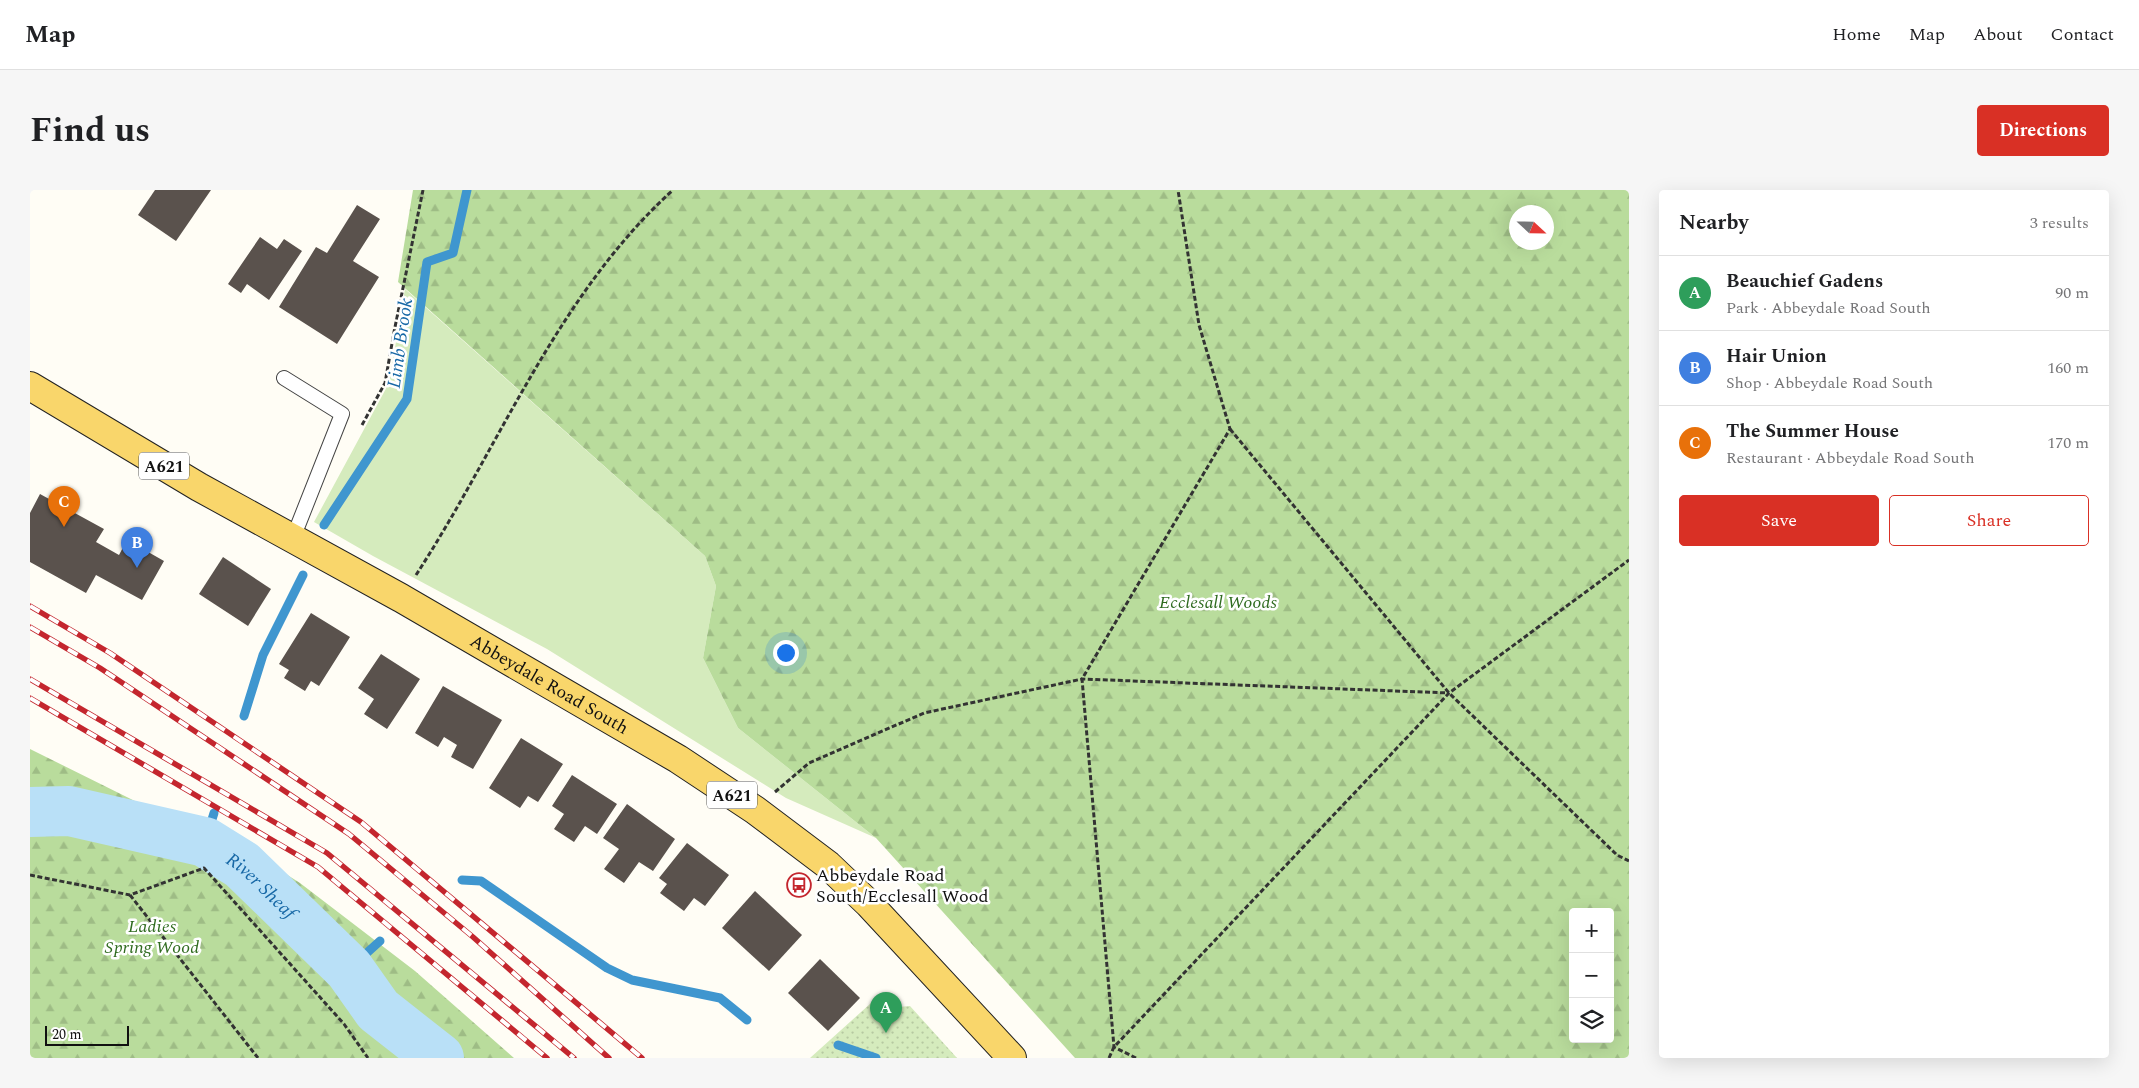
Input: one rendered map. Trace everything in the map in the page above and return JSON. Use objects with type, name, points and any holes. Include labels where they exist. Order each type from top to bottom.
[{"type":"main road","name":"Abbeydale Road South","points":[[30,386],[199,487],[401,598],[678,759],[755,810],[828,865],[869,904],[1012,1058]]},
{"type":"lane","points":[[284,378],[342,414],[293,538]]},
{"type":"path","points":[[362,426],[385,383],[424,190]]},
{"type":"path","points":[[401,598],[441,536],[568,315],[596,275],[631,233],[673,190]]},
{"type":"path","points":[[1178,190],[1199,325],[1230,429],[1449,693],[1617,855],[1629,861]]},
{"type":"path","points":[[1114,1047],[1082,679],[1230,429]]},
{"type":"path","points":[[1109,1058],[1114,1047],[1449,693],[1629,560]]},
{"type":"path","points":[[755,810],[809,763],[924,713],[1082,679],[1449,693]]},
{"type":"path","points":[[30,875],[130,895],[204,868],[344,1024],[368,1058]]},
{"type":"path","points":[[130,895],[258,1058]]},
{"type":"path","points":[[1114,1047],[1136,1058]]},
{"type":"green space","name":"Ecclesall Woods","points":[[413,190],[1629,190],[1629,1058],[1075,1058],[876,838],[738,728],[703,658],[716,586],[705,556],[398,282]]},
{"type":"green space","points":[[405,289],[705,556],[716,586],[703,658],[738,728],[876,838],[786,798],[547,649],[373,556],[314,522],[389,383]]},
{"type":"green space","name":"Ladies Spring Wood","points":[[30,749],[153,810],[210,826],[300,883],[415,971],[514,1058],[30,1058]]},
{"type":"green space","points":[[871,1003],[885,1008],[910,1006],[957,1058],[810,1058]]},
{"type":"building","points":[[155,190],[211,190],[176,241],[138,215]]},
{"type":"building","points":[[357,205],[380,219],[353,261],[379,277],[337,344],[279,307],[316,247],[327,253]]},
{"type":"building","points":[[260,237],[277,249],[284,239],[302,251],[269,300],[247,284],[241,293],[228,284]]},
{"type":"building","points":[[40,494],[104,529],[96,542],[119,555],[127,540],[164,561],[142,600],[96,575],[86,593],[30,562],[30,513]]},
{"type":"building","points":[[223,557],[271,589],[248,626],[199,594]]},
{"type":"building","points":[[311,613],[350,637],[319,686],[311,681],[305,691],[284,678],[289,670],[279,664]]},
{"type":"building","points":[[381,654],[420,679],[387,729],[364,714],[374,699],[358,688]]},
{"type":"building","points":[[443,686],[502,720],[473,769],[451,757],[457,745],[444,737],[438,747],[415,733]]},
{"type":"building","points":[[521,738],[563,764],[538,802],[528,796],[520,808],[489,788]]},
{"type":"building","points":[[572,775],[617,804],[597,834],[585,826],[574,842],[554,829],[564,814],[552,806]]},
{"type":"building","points":[[627,804],[675,839],[653,871],[639,862],[624,883],[604,869],[619,849],[603,838]]},
{"type":"building","points":[[687,843],[729,875],[705,906],[694,898],[684,911],[660,893],[667,884],[659,878]]},
{"type":"building","points":[[755,891],[802,935],[769,971],[722,928]]},
{"type":"building","points":[[820,959],[860,998],[828,1031],[788,993]]},
{"type":"waterway","name":"Limb Brook","points":[[324,525],[407,399],[427,262],[453,253],[467,190]]},
{"type":"waterway","name":"Limb Brook","points":[[244,716],[263,655],[303,575]]},
{"type":"waterway","name":"River Sheaf","points":[[30,812],[69,811],[205,842],[242,865],[349,969],[378,1010],[439,1058]]},
{"type":"waterway","name":"Limb Brook","points":[[205,842],[214,813]]},
{"type":"waterway","points":[[462,880],[481,881],[607,968],[632,980],[720,998],[747,1020]]},
{"type":"waterway","points":[[349,969],[380,941]]},
{"type":"waterway","points":[[838,1045],[876,1058]]},
{"type":"railway","points":[[30,606],[110,653],[361,822],[642,1058]]},
{"type":"railway","points":[[30,627],[100,668],[349,834],[473,937],[609,1058]]},
{"type":"railway","points":[[30,679],[327,853],[574,1058]]},
{"type":"railway","points":[[30,698],[318,867],[547,1058]]},
{"type":"place","name":"The Summer House","points":[[64,527]]},
{"type":"place","name":"Hair Union","points":[[137,568]]},
{"type":"place","name":"Abbeydale Road South/Ecclesall Wood","points":[[799,885]]},
{"type":"place","name":"Beauchief Gadens","points":[[886,1033]]}]
